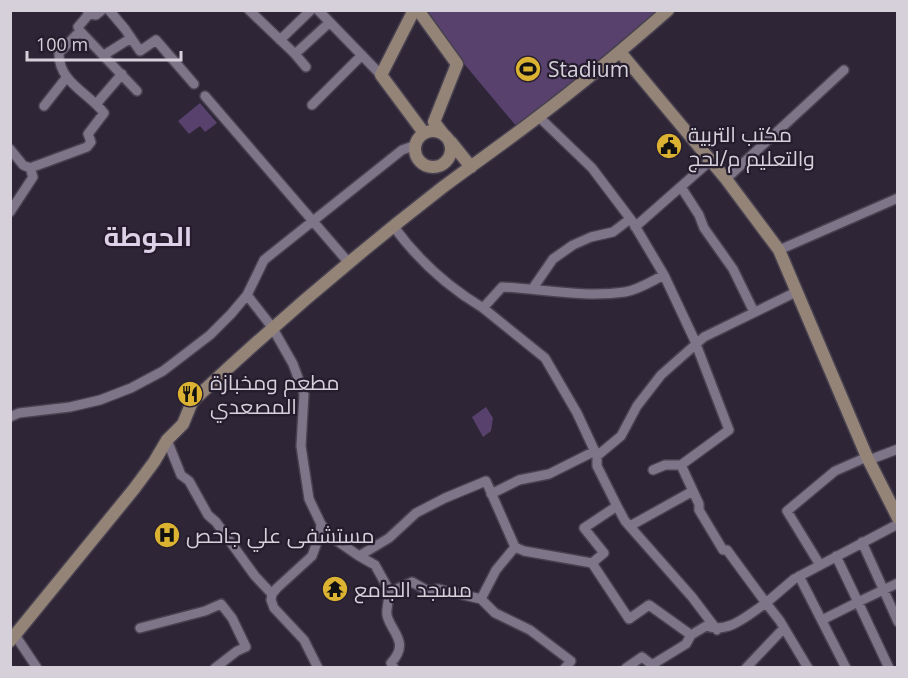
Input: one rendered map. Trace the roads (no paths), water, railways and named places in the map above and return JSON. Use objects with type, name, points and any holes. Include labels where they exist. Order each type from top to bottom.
[{"type":"street","points":[[102,10],[96,15],[88,12],[78,27],[137,91]]},
{"type":"street","points":[[109,10],[140,51],[156,40],[194,84]]},
{"type":"street","points":[[249,10],[306,67]]},
{"type":"street","points":[[280,40],[311,10]]},
{"type":"street","points":[[318,10],[381,75],[424,133]]},
{"type":"street","points":[[381,75],[414,10]]},
{"type":"street","points":[[418,10],[457,64],[434,122],[471,167]]},
{"type":"street","points":[[37,668],[13,638],[134,489],[167,440],[183,423],[192,402],[272,327],[349,263],[443,187],[539,117],[668,10]]},
{"type":"street","points":[[295,54],[330,22]]},
{"type":"street","points":[[10,149],[23,165],[30,168],[87,147],[92,142],[88,134],[104,114],[97,104],[66,78],[59,58],[59,53],[80,31]]},
{"type":"street","points":[[104,55],[131,38]]},
{"type":"street","points":[[620,52],[726,179],[778,250],[868,458],[897,518]]},
{"type":"street","points":[[312,105],[362,55]]},
{"type":"street","points":[[726,179],[844,70]]},
{"type":"street","points":[[97,104],[122,74]]},
{"type":"street","points":[[44,106],[66,78]]},
{"type":"street","points":[[205,96],[349,263]]},
{"type":"street","points":[[539,117],[592,168],[633,223],[664,275],[696,344],[729,430],[681,465],[665,465],[653,470]]},
{"type":"street","points":[[423,164],[436,168],[448,160],[451,154],[447,138],[438,132],[424,133]]},
{"type":"street","points":[[424,133],[416,145],[416,152],[443,187]]},
{"type":"street","points":[[10,417],[19,412],[70,407],[100,400],[163,371],[210,335],[247,295],[264,260],[402,150],[416,145]]},
{"type":"street","points":[[533,288],[553,259],[573,245],[591,237],[614,232],[615,229],[633,223],[681,187],[710,161]]},
{"type":"street","points":[[10,212],[33,177],[30,168]]},
{"type":"street","points":[[681,187],[699,215],[704,228],[733,269],[754,312]]},
{"type":"street","points":[[778,250],[897,198]]},
{"type":"street","points":[[394,227],[411,250],[433,272],[463,296],[483,308],[545,358],[577,413],[596,454],[597,466],[617,506],[630,526],[692,597],[717,630]]},
{"type":"street","points":[[483,308],[502,287],[533,288],[590,295],[627,292],[664,275]]},
{"type":"street","points":[[491,494],[519,480],[549,474],[596,454],[621,436],[637,406],[661,375],[704,337],[796,292]]},
{"type":"street","points":[[247,295],[272,327],[293,364],[304,394],[300,428],[303,465],[309,499],[321,524],[330,536],[375,565],[390,592],[387,616],[399,637],[398,656],[392,663],[394,668]]},
{"type":"street","points":[[167,440],[182,475],[189,481],[208,515],[216,522],[255,576],[272,594]]},
{"type":"street","points":[[820,565],[787,512],[835,471],[897,449]]},
{"type":"street","points":[[681,465],[699,504],[699,510],[723,550],[727,550],[766,603],[808,668]]},
{"type":"street","points":[[358,556],[389,538],[416,513],[486,481],[515,547],[524,551],[592,562],[604,553],[584,528],[617,506]]},
{"type":"street","points":[[630,526],[693,490]]},
{"type":"street","points":[[318,668],[304,640],[274,608],[271,600],[272,594],[312,556],[321,524]]},
{"type":"street","points":[[626,668],[642,657],[651,664],[655,663],[686,644],[691,635],[706,626],[717,630],[732,625],[766,603],[799,576],[897,524]]},
{"type":"street","points":[[862,543],[897,622]]},
{"type":"street","points":[[481,599],[496,570],[515,547]]},
{"type":"street","points":[[836,556],[889,668]]},
{"type":"street","points":[[592,562],[628,619],[649,605],[691,635]]},
{"type":"street","points":[[799,576],[846,668]]},
{"type":"street","points":[[390,592],[412,582],[428,591],[438,589],[481,599],[495,613],[530,630],[570,662],[565,668]]},
{"type":"street","points":[[822,620],[897,583]]},
{"type":"street","points":[[140,628],[205,611],[221,604],[232,618],[246,647],[215,668]]},
{"type":"street","points":[[746,668],[784,628]]},
{"type":"place","name":"Stadium","points":[[528,69]]},
{"type":"place","name":"مكتب التربية والتعليم م/لحج","points":[[669,146]]},
{"type":"place","name":"مطعم ومخبازة المصعدي","points":[[190,394]]},
{"type":"place","name":"مستشفى علي جاحص","points":[[167,535]]},
{"type":"place","name":"مسجد الجامع","points":[[335,589]]},
{"type":"district","name":"الحوطة","points":[[148,235]]}]
